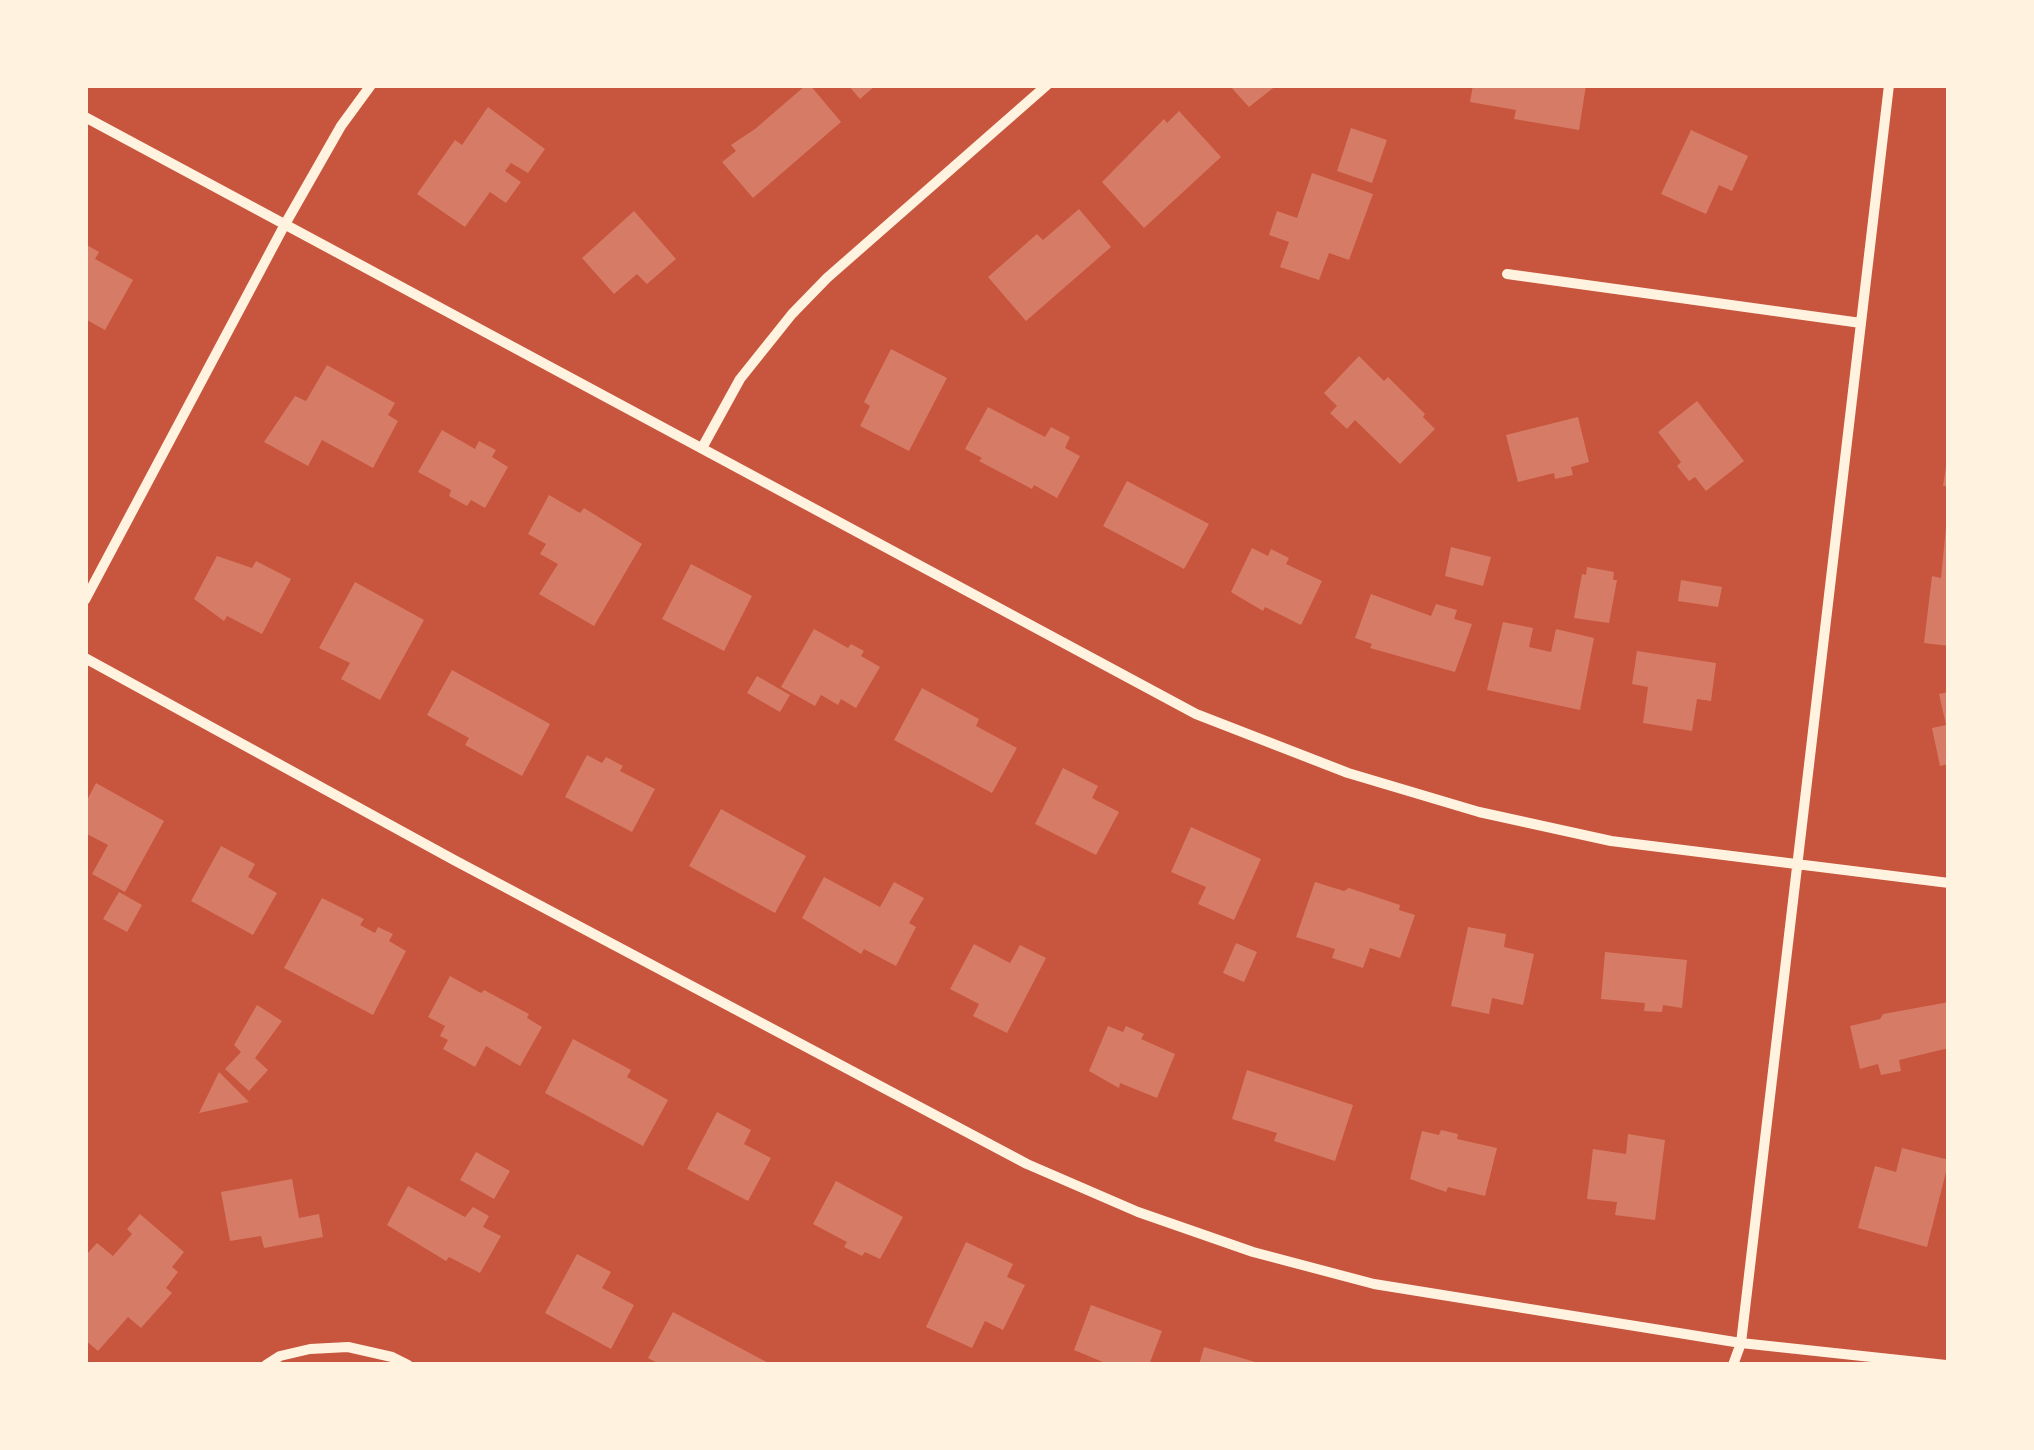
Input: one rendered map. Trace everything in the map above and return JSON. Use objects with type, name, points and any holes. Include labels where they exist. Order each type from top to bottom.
[{"type":"street","points":[[85,600],[284,226],[342,126],[372,85]]},
{"type":"street","points":[[702,448],[740,379],[792,314],[827,278],[1048,85]]},
{"type":"street","points":[[1734,1365],[1741,1343],[1889,85]]},
{"type":"street","points":[[85,118],[1196,714],[1348,772],[1479,812],[1611,841],[1949,883]]},
{"type":"street","points":[[1507,274],[1861,322]]},
{"type":"street","points":[[85,658],[454,860],[1027,1164],[1138,1212],[1253,1252],[1374,1284],[1741,1343],[1946,1365]]},
{"type":"street","points":[[266,1365],[280,1356],[310,1349],[348,1347],[392,1357],[408,1365]]},
{"type":"building","points":[[806,85],[841,122],[753,198],[722,162],[736,151],[731,145]]},
{"type":"building","points":[[848,85],[876,85],[860,99]]},
{"type":"building","points":[[1229,85],[1277,85],[1249,107]]},
{"type":"building","points":[[1473,85],[1586,85],[1579,130],[1514,119],[1516,110],[1470,102]]},
{"type":"building","points":[[488,107],[545,149],[528,173],[511,163],[505,171],[521,182],[506,203],[490,192],[465,227],[417,194],[455,140],[462,145]]},
{"type":"building","points":[[1179,111],[1221,157],[1144,228],[1102,182],[1164,119],[1167,123]]},
{"type":"building","points":[[1351,128],[1387,140],[1372,183],[1337,171]]},
{"type":"building","points":[[1691,130],[1748,156],[1732,191],[1719,185],[1706,214],[1661,194]]},
{"type":"building","points":[[1312,173],[1373,194],[1349,260],[1329,253],[1319,280],[1280,267],[1289,242],[1269,235],[1277,211],[1297,218]]},
{"type":"building","points":[[1079,209],[1111,247],[1026,321],[988,277],[1037,234],[1043,240]]},
{"type":"building","points":[[634,211],[676,259],[647,284],[637,274],[614,294],[582,258]]},
{"type":"building","points":[[85,244],[99,252],[95,259],[133,280],[105,330],[85,319]]},
{"type":"building","points":[[891,349],[947,378],[909,451],[860,426],[870,406],[864,402]]},
{"type":"building","points":[[1359,356],[1384,381],[1388,377],[1435,429],[1400,464],[1355,420],[1347,429],[1330,413],[1337,406],[1324,393]]},
{"type":"building","points":[[327,365],[395,403],[388,415],[398,421],[373,468],[322,440],[308,466],[264,442],[295,396],[306,401]]},
{"type":"building","points":[[1697,401],[1744,461],[1706,491],[1695,477],[1689,481],[1677,466],[1681,462],[1658,432]]},
{"type":"building","points":[[988,407],[1045,437],[1051,427],[1070,437],[1065,448],[1080,456],[1057,498],[979,461],[982,458],[965,449]]},
{"type":"building","points":[[1578,417],[1589,462],[1571,467],[1573,475],[1555,479],[1554,473],[1518,482],[1506,435]]},
{"type":"building","points":[[442,430],[475,449],[479,441],[496,450],[492,457],[508,467],[485,508],[471,500],[467,506],[449,496],[451,490],[418,472]]},
{"type":"building","points":[[1947,460],[1949,486],[1943,486]]},
{"type":"building","points":[[1127,481],[1209,524],[1184,569],[1103,526]]},
{"type":"building","points":[[549,495],[580,513],[584,508],[642,544],[594,626],[539,594],[558,564],[540,554],[546,544],[528,534]]},
{"type":"building","points":[[1946,527],[1949,646],[1924,643],[1932,576],[1941,578]]},
{"type":"building","points":[[1451,547],[1491,557],[1483,586],[1445,576]]},
{"type":"building","points":[[1252,548],[1268,556],[1271,549],[1289,558],[1286,564],[1322,581],[1301,625],[1265,607],[1263,611],[1231,592]]},
{"type":"building","points":[[217,556],[252,568],[256,561],[291,579],[262,634],[227,616],[224,621],[194,599]]},
{"type":"building","points":[[691,564],[752,596],[724,651],[662,619]]},
{"type":"building","points":[[1587,567],[1614,572],[1613,580],[1617,580],[1609,623],[1574,618],[1582,574],[1586,575]]},
{"type":"building","points":[[1681,580],[1722,587],[1718,607],[1678,601]]},
{"type":"building","points":[[355,582],[424,620],[380,700],[341,679],[350,663],[319,648]]},
{"type":"building","points":[[1371,594],[1431,616],[1436,604],[1457,610],[1454,619],[1472,624],[1455,672],[1370,648],[1372,644],[1355,638]]},
{"type":"building","points":[[1503,622],[1533,628],[1529,647],[1551,652],[1556,629],[1594,638],[1580,710],[1487,690]]},
{"type":"building","points":[[814,629],[848,648],[851,644],[864,651],[861,656],[880,667],[856,708],[841,699],[838,705],[821,695],[815,706],[781,687]]},
{"type":"building","points":[[1637,651],[1716,663],[1711,701],[1697,699],[1692,731],[1643,723],[1648,687],[1632,684]]},
{"type":"building","points":[[452,670],[550,724],[522,776],[465,745],[469,738],[427,715]]},
{"type":"building","points":[[757,676],[790,695],[780,712],[747,693]]},
{"type":"building","points":[[922,688],[979,719],[976,726],[1017,748],[992,793],[894,740]]},
{"type":"building","points":[[1949,692],[1949,764],[1940,766],[1932,728],[1946,725],[1939,694]]},
{"type":"building","points":[[587,755],[602,763],[606,757],[623,766],[620,771],[655,789],[632,832],[565,797]]},
{"type":"building","points":[[1063,768],[1098,786],[1092,798],[1119,812],[1096,855],[1035,824]]},
{"type":"building","points":[[96,783],[164,821],[125,892],[92,874],[108,845],[85,833],[85,804]]},
{"type":"building","points":[[721,809],[806,856],[775,913],[689,866]]},
{"type":"building","points":[[1191,827],[1261,859],[1234,920],[1198,904],[1206,887],[1171,872]]},
{"type":"building","points":[[221,846],[255,864],[248,877],[277,893],[253,935],[191,901]]},
{"type":"building","points":[[824,877],[880,907],[894,882],[924,898],[909,923],[916,927],[896,966],[864,949],[861,954],[802,918]]},
{"type":"building","points":[[1315,882],[1344,891],[1349,888],[1400,905],[1399,910],[1415,915],[1400,958],[1370,948],[1363,968],[1332,958],[1335,949],[1296,937]]},
{"type":"building","points":[[119,892],[142,905],[127,932],[103,919]]},
{"type":"building","points":[[322,898],[364,919],[360,925],[375,933],[378,927],[393,934],[389,941],[406,951],[373,1015],[284,968]]},
{"type":"building","points":[[1468,927],[1506,934],[1504,947],[1534,954],[1523,1005],[1492,998],[1489,1014],[1451,1006]]},
{"type":"building","points":[[1236,943],[1257,952],[1244,982],[1223,973]]},
{"type":"building","points":[[974,944],[1010,963],[1020,945],[1046,958],[1007,1033],[973,1016],[979,1004],[950,989]]},
{"type":"building","points":[[1605,952],[1687,960],[1682,1008],[1663,1005],[1662,1012],[1644,1011],[1645,1003],[1601,999]]},
{"type":"building","points":[[450,976],[529,1014],[527,1018],[542,1027],[520,1066],[486,1046],[475,1067],[443,1049],[448,1040],[440,1036],[445,1026],[428,1017]]},
{"type":"building","points":[[1949,1002],[1949,1048],[1899,1060],[1901,1071],[1881,1075],[1878,1064],[1860,1069],[1850,1026],[1880,1019],[1883,1014]]},
{"type":"building","points":[[257,1005],[282,1021],[255,1058],[268,1070],[249,1091],[225,1069],[241,1052],[234,1045]]},
{"type":"building","points":[[1108,1026],[1123,1032],[1126,1026],[1144,1034],[1141,1039],[1175,1054],[1157,1098],[1120,1083],[1119,1088],[1089,1071]]},
{"type":"building","points":[[573,1039],[631,1070],[627,1077],[668,1100],[643,1146],[545,1093]]},
{"type":"building","points":[[1247,1070],[1353,1105],[1335,1161],[1274,1141],[1277,1133],[1232,1119]]},
{"type":"building","points":[[219,1072],[249,1102],[199,1113]]},
{"type":"building","points":[[717,1112],[751,1130],[744,1144],[771,1158],[748,1201],[687,1169]]},
{"type":"building","points":[[1441,1130],[1458,1134],[1457,1139],[1497,1148],[1485,1196],[1448,1187],[1446,1192],[1410,1179],[1422,1131],[1439,1135]]},
{"type":"building","points":[[1628,1134],[1665,1140],[1655,1220],[1615,1215],[1617,1202],[1587,1199],[1593,1149],[1626,1154]]},
{"type":"building","points":[[1902,1148],[1949,1160],[1927,1247],[1858,1228],[1875,1166],[1896,1172]]},
{"type":"building","points":[[476,1152],[510,1171],[494,1199],[460,1180]]},
{"type":"building","points":[[292,1179],[299,1218],[319,1214],[323,1237],[264,1248],[261,1236],[230,1241],[221,1192]]},
{"type":"building","points":[[836,1181],[903,1217],[880,1259],[844,1247],[847,1242],[813,1224]]},
{"type":"building","points":[[408,1186],[465,1217],[473,1207],[489,1216],[483,1227],[501,1236],[480,1273],[449,1257],[446,1261],[387,1225]]},
{"type":"building","points":[[140,1214],[184,1252],[172,1267],[178,1272],[166,1288],[172,1293],[141,1328],[128,1317],[98,1351],[85,1340],[85,1256],[97,1243],[113,1256],[132,1234],[127,1229]]},
{"type":"building","points":[[966,1242],[1013,1264],[1007,1277],[1025,1285],[1003,1330],[985,1321],[972,1348],[926,1327]]},
{"type":"building","points":[[577,1254],[611,1272],[602,1288],[634,1305],[611,1349],[545,1313]]},
{"type":"building","points":[[1091,1305],[1162,1331],[1149,1365],[1110,1365],[1074,1350]]},
{"type":"building","points":[[673,1312],[772,1365],[661,1365],[648,1358]]},
{"type":"building","points":[[1204,1347],[1262,1364],[1262,1365],[1199,1365]]}]
